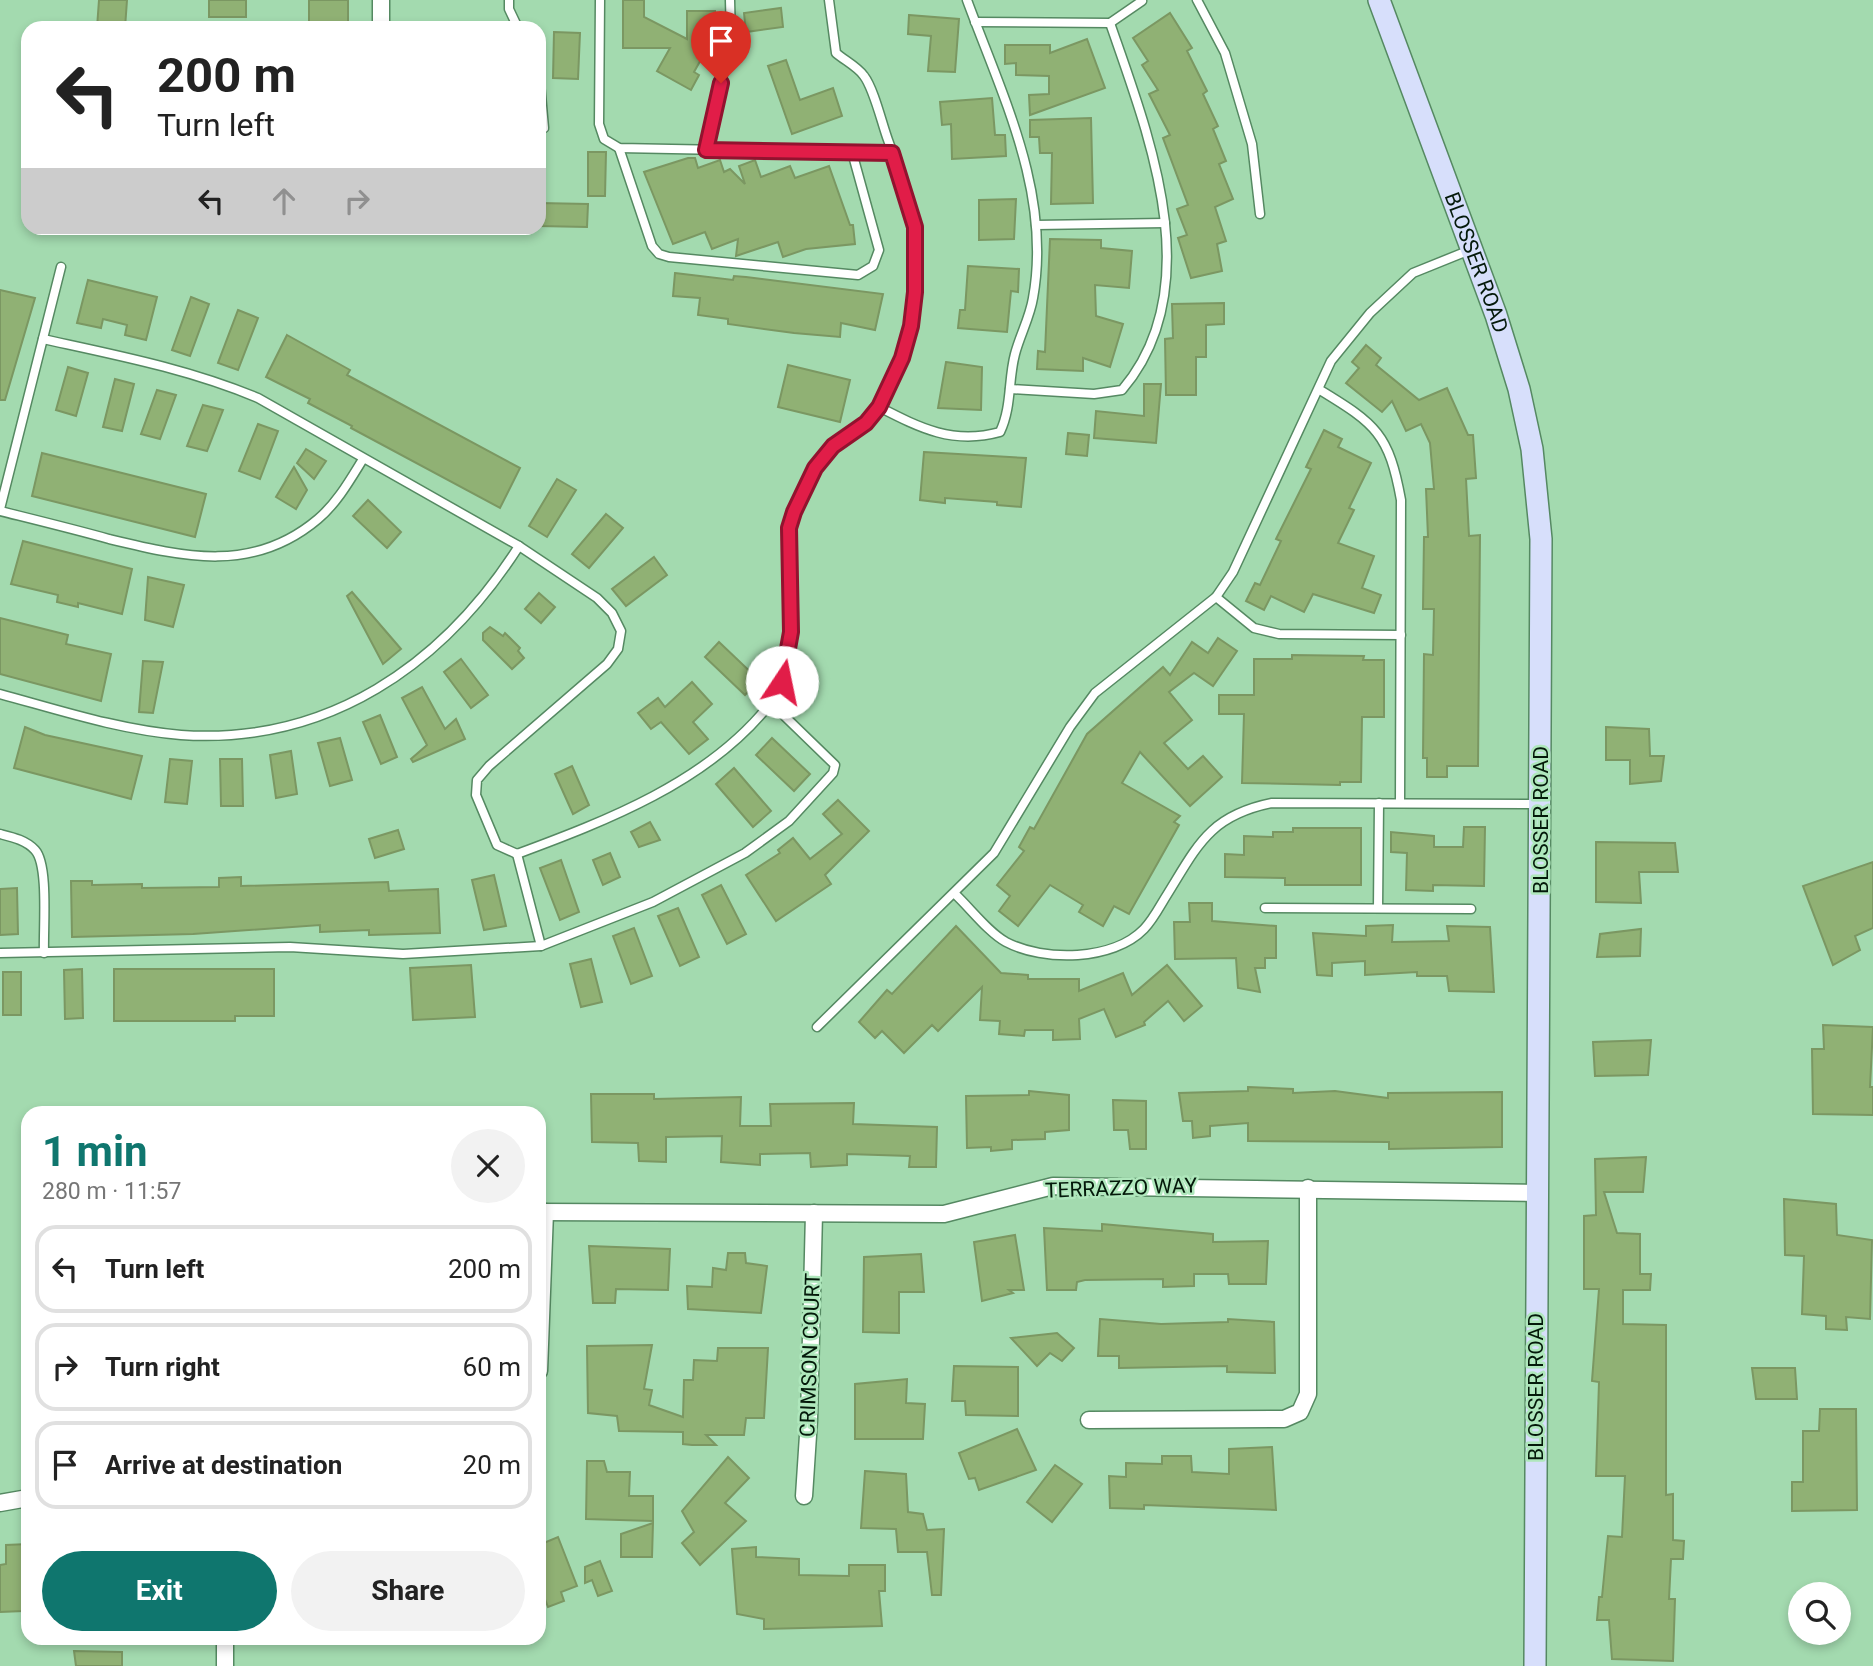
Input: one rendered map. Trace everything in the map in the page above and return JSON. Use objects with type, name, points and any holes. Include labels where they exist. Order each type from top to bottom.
[{"type":"street","points":[[381,0],[381,21]]},
{"type":"street","name":"BLOSSER ROAD","points":[[1379,0],[1471,249],[1519,389],[1532,449],[1541,539],[1535,1666]]},
{"type":"street","name":"TERRAZZO WAY","points":[[546,1212],[944,1214],[1053,1186],[1537,1193]]},
{"type":"street","points":[[1089,1420],[1284,1419],[1300,1412],[1308,1394],[1308,1188]]},
{"type":"street","name":"CRIMSON COURT","points":[[804,1496],[810,1420],[814,1213]]},
{"type":"street","points":[[0,1503],[21,1498]]},
{"type":"street","points":[[225,1645],[225,1666]]},
{"type":"lane","points":[[509,0],[509,9],[515,21]]},
{"type":"lane","points":[[600,0],[599,124],[604,139],[619,148],[892,153]]},
{"type":"lane","points":[[706,150],[731,39],[730,0]]},
{"type":"lane","points":[[43,339],[218,381],[258,398],[519,546],[597,597],[612,613],[621,631],[618,649],[607,664],[489,766],[477,780],[476,795],[498,845],[517,854],[612,814],[688,775],[722,752],[771,703],[782,682],[791,632],[789,541],[794,512],[815,468],[833,446],[866,423],[879,407],[902,358],[915,292],[915,227],[865,76],[835,53],[829,0]]},
{"type":"lane","points":[[879,407],[927,432],[984,437],[1000,432],[1008,416],[1015,356],[1033,300],[1037,262],[1036,225],[1028,166],[967,0]]},
{"type":"lane","points":[[975,23],[1110,23],[1142,0]]},
{"type":"lane","points":[[1197,0],[1225,53],[1252,144],[1260,214]]},
{"type":"lane","points":[[1010,389],[1094,394],[1122,390],[1142,366],[1160,312],[1167,263],[1161,183],[1146,127],[1110,23]]},
{"type":"lane","points":[[619,148],[652,246],[659,254],[858,275],[873,266],[879,250],[852,152]]},
{"type":"lane","points":[[1036,225],[1165,223]]},
{"type":"lane","points":[[817,1027],[995,853],[1070,727],[1095,693],[1216,597],[1233,572],[1320,390],[1331,361],[1370,313],[1413,273],[1471,249]]},
{"type":"lane","points":[[61,267],[0,510],[178,556],[216,558],[254,553],[287,540],[319,519],[343,492],[363,459]]},
{"type":"lane","points":[[1320,390],[1378,432],[1394,462],[1401,500],[1400,803]]},
{"type":"lane","points":[[0,694],[129,728],[182,735],[240,734],[292,724],[366,696],[425,658],[492,589],[519,546]]},
{"type":"lane","points":[[1216,597],[1254,628],[1279,634],[1401,635]]},
{"type":"lane","points":[[0,953],[290,947],[403,954],[541,946],[653,902],[745,853],[789,821],[833,773],[835,765],[771,703]]},
{"type":"lane","points":[[955,894],[1006,942],[1041,953],[1079,955],[1114,948],[1143,930],[1202,840],[1221,821],[1244,809],[1272,803],[1541,804]]},
{"type":"lane","points":[[1378,908],[1379,803]]},
{"type":"lane","points":[[0,834],[21,840],[36,851],[42,870],[44,953]]},
{"type":"lane","points":[[517,854],[541,946]]},
{"type":"lane","points":[[1265,908],[1471,909]]},
{"type":"building","points":[[99,0],[127,0],[126,21],[98,21]]},
{"type":"building","points":[[209,0],[246,0],[246,17],[209,17]]},
{"type":"building","points":[[309,0],[348,0],[348,21],[309,21]]},
{"type":"building","points":[[623,0],[644,0],[644,17],[687,39],[687,11],[715,11],[718,40],[712,40],[694,72],[699,75],[691,90],[657,71],[670,48],[623,48]]},
{"type":"building","points":[[781,8],[783,27],[746,32],[744,13]]},
{"type":"building","points":[[1170,13],[1192,48],[1187,51],[1207,91],[1203,94],[1218,126],[1213,129],[1226,161],[1219,164],[1233,199],[1215,207],[1226,241],[1217,244],[1222,271],[1191,278],[1178,238],[1187,235],[1177,209],[1188,205],[1163,138],[1170,135],[1149,94],[1158,90],[1142,65],[1148,61],[1133,38]]},
{"type":"building","points":[[909,15],[959,19],[955,72],[928,71],[931,36],[908,34]]},
{"type":"building","points":[[554,32],[580,33],[578,79],[553,78]]},
{"type":"building","points":[[1087,39],[1105,88],[1030,115],[1029,95],[1049,94],[1049,76],[1016,75],[1016,63],[1005,64],[1005,45],[1050,45],[1050,53]]},
{"type":"building","points":[[786,60],[800,100],[833,88],[842,116],[792,134],[768,66]]},
{"type":"building","points":[[992,98],[995,135],[1005,135],[1006,156],[952,159],[951,124],[942,125],[940,102]]},
{"type":"building","points":[[1091,118],[1093,203],[1051,204],[1052,153],[1040,153],[1039,137],[1030,137],[1030,120]]},
{"type":"building","points":[[588,152],[606,152],[605,196],[588,196]]},
{"type":"building","points":[[695,158],[698,168],[720,160],[724,172],[730,169],[745,184],[739,166],[755,160],[761,177],[790,166],[795,178],[829,166],[850,225],[853,225],[855,244],[806,249],[783,257],[778,242],[736,256],[738,239],[712,249],[705,232],[673,244],[644,172]]},
{"type":"building","points":[[1016,199],[1014,239],[979,240],[979,200]]},
{"type":"building","points":[[546,203],[588,204],[587,227],[546,226]]},
{"type":"building","points":[[1050,239],[1101,240],[1101,248],[1132,251],[1129,288],[1095,285],[1096,316],[1123,324],[1110,367],[1083,358],[1083,371],[1037,369],[1038,351],[1045,352]]},
{"type":"building","points":[[968,266],[1019,269],[1018,292],[1011,291],[1007,332],[958,328],[960,310],[965,310]]},
{"type":"building","points":[[675,273],[733,280],[734,276],[746,277],[883,294],[875,330],[841,323],[840,337],[794,333],[728,324],[728,319],[698,315],[700,298],[673,296]]},
{"type":"building","points":[[88,280],[157,297],[146,340],[125,335],[127,325],[103,319],[101,328],[77,323]]},
{"type":"building","points":[[0,290],[35,298],[5,400],[0,400]]},
{"type":"building","points":[[191,297],[209,304],[190,356],[172,350]]},
{"type":"building","points":[[1224,303],[1224,324],[1206,325],[1206,357],[1196,357],[1196,395],[1166,395],[1165,339],[1173,338],[1172,304]]},
{"type":"building","points":[[238,310],[258,318],[238,370],[218,363]]},
{"type":"building","points":[[287,335],[350,370],[347,375],[520,468],[500,508],[351,428],[352,426],[308,403],[310,399],[266,377]]},
{"type":"building","points":[[1366,345],[1381,358],[1376,365],[1419,400],[1447,388],[1468,435],[1473,435],[1476,478],[1466,479],[1469,536],[1480,535],[1478,766],[1447,766],[1447,777],[1427,777],[1427,758],[1423,758],[1424,654],[1433,655],[1434,609],[1423,609],[1424,537],[1428,537],[1426,489],[1434,489],[1430,443],[1421,424],[1406,431],[1392,401],[1382,412],[1346,383],[1359,368],[1352,362]]},
{"type":"building","points":[[946,362],[982,367],[981,410],[938,408]]},
{"type":"building","points":[[788,365],[850,380],[840,422],[778,407]]},
{"type":"building","points":[[68,367],[88,373],[76,416],[56,410]]},
{"type":"building","points":[[115,379],[134,384],[122,431],[103,427]]},
{"type":"building","points":[[1144,384],[1161,384],[1156,443],[1094,438],[1096,411],[1144,416]]},
{"type":"building","points":[[157,390],[176,395],[160,439],[141,434]]},
{"type":"building","points":[[203,405],[223,410],[207,451],[187,446]]},
{"type":"building","points":[[258,424],[278,431],[260,479],[239,471]]},
{"type":"building","points":[[1324,430],[1342,439],[1338,447],[1371,463],[1349,508],[1354,510],[1338,543],[1374,556],[1362,588],[1381,595],[1374,613],[1313,594],[1304,612],[1271,596],[1264,610],[1246,601],[1255,583],[1260,585],[1281,541],[1276,539],[1311,469],[1306,467]]},
{"type":"building","points":[[1068,433],[1089,435],[1087,456],[1066,454]]},
{"type":"building","points":[[306,449],[326,461],[314,479],[297,463]]},
{"type":"building","points":[[924,452],[1026,458],[1021,507],[997,505],[997,502],[945,498],[945,503],[920,500]]},
{"type":"building","points":[[42,453],[206,494],[195,537],[32,496]]},
{"type":"building","points":[[294,467],[307,490],[296,509],[276,497]]},
{"type":"building","points":[[557,479],[576,490],[547,537],[529,526]]},
{"type":"building","points":[[368,500],[401,532],[387,548],[353,516]]},
{"type":"building","points":[[606,514],[623,528],[589,568],[572,554]]},
{"type":"building","points":[[23,541],[132,569],[122,614],[78,603],[78,607],[57,602],[58,595],[11,584]]},
{"type":"building","points":[[654,557],[667,575],[626,606],[612,589]]},
{"type":"building","points":[[148,577],[184,585],[173,627],[145,620]]},
{"type":"building","points":[[352,592],[401,649],[383,664],[347,596]]},
{"type":"building","points":[[539,593],[555,607],[541,623],[525,609]]},
{"type":"building","points":[[0,618],[68,635],[66,644],[111,654],[101,701],[0,674]]},
{"type":"building","points":[[490,627],[503,636],[505,633],[520,648],[518,651],[524,658],[512,669],[483,640],[483,633]]},
{"type":"building","points":[[1218,638],[1237,651],[1213,686],[1194,673],[1169,692],[1192,720],[1164,743],[1188,769],[1203,756],[1222,777],[1190,806],[1140,752],[1122,783],[1180,816],[1174,822],[1179,825],[1129,914],[1114,906],[1103,926],[1079,912],[1083,905],[1050,885],[1018,926],[999,911],[1010,896],[997,885],[1024,851],[1019,847],[1030,827],[1034,829],[1087,734],[1163,667],[1170,675],[1192,642],[1208,653]]},
{"type":"building","points":[[719,642],[759,680],[745,695],[705,657]]},
{"type":"building","points":[[1292,655],[1364,656],[1363,660],[1384,660],[1384,717],[1362,717],[1361,782],[1340,782],[1340,785],[1242,783],[1244,714],[1219,714],[1219,695],[1254,695],[1254,659],[1292,659]]},
{"type":"building","points":[[461,659],[488,695],[471,708],[444,672]]},
{"type":"building","points":[[143,661],[163,662],[153,713],[139,712]]},
{"type":"building","points":[[692,682],[712,704],[693,722],[708,739],[689,754],[661,722],[651,729],[638,713],[658,698],[665,707]]},
{"type":"building","points":[[422,687],[445,729],[456,719],[465,739],[413,762],[411,759],[427,745],[402,698]]},
{"type":"building","points":[[380,715],[397,757],[381,764],[363,722]]},
{"type":"building","points":[[25,727],[45,735],[142,756],[131,799],[14,768]]},
{"type":"building","points":[[1606,727],[1649,729],[1650,756],[1664,756],[1661,781],[1630,784],[1630,760],[1606,760]]},
{"type":"building","points":[[340,738],[352,780],[330,786],[318,743]]},
{"type":"building","points":[[772,738],[810,774],[794,791],[756,755]]},
{"type":"building","points":[[291,751],[297,794],[276,798],[270,755]]},
{"type":"building","points":[[170,759],[192,761],[187,804],[165,802]]},
{"type":"building","points":[[220,759],[242,759],[243,806],[221,806]]},
{"type":"building","points":[[572,766],[589,805],[573,814],[555,774]]},
{"type":"building","points":[[734,768],[771,811],[753,827],[716,784]]},
{"type":"building","points":[[838,800],[869,831],[825,875],[831,884],[776,921],[746,875],[780,853],[778,850],[793,838],[810,859],[842,834],[823,814]]},
{"type":"building","points":[[650,822],[660,840],[639,847],[631,832]]},
{"type":"building","points":[[1464,827],[1485,827],[1484,886],[1433,885],[1433,891],[1406,890],[1407,853],[1391,852],[1391,832],[1434,836],[1434,847],[1463,847]]},
{"type":"building","points":[[1293,828],[1361,828],[1361,885],[1285,885],[1285,878],[1225,877],[1225,854],[1244,855],[1244,836],[1273,837],[1273,832],[1293,832]]},
{"type":"building","points":[[398,830],[404,849],[375,858],[369,839]]},
{"type":"building","points":[[1596,842],[1675,843],[1678,872],[1639,872],[1641,903],[1596,902]]},
{"type":"building","points":[[610,853],[620,877],[603,885],[593,860]]},
{"type":"building","points":[[561,860],[579,912],[560,920],[540,868]]},
{"type":"building","points":[[1873,862],[1873,928],[1855,936],[1860,950],[1833,965],[1803,886]]},
{"type":"building","points":[[494,875],[506,926],[484,930],[472,880]]},
{"type":"building","points":[[241,877],[241,886],[388,882],[389,891],[438,889],[440,933],[369,935],[369,930],[320,932],[320,925],[193,934],[72,937],[71,881],[92,881],[92,885],[142,884],[142,888],[219,887],[219,878]]},
{"type":"building","points":[[721,885],[746,934],[727,944],[702,895]]},
{"type":"building","points":[[17,888],[18,934],[0,935],[0,889]]},
{"type":"building","points":[[1189,903],[1212,903],[1212,921],[1276,926],[1276,958],[1265,958],[1265,968],[1255,968],[1260,992],[1238,988],[1236,958],[1175,959],[1174,922],[1190,922]]},
{"type":"building","points":[[678,908],[699,957],[680,966],[658,916]]},
{"type":"building","points":[[1393,925],[1392,942],[1449,941],[1447,926],[1490,927],[1494,992],[1449,991],[1447,976],[1417,976],[1417,972],[1365,975],[1365,961],[1332,963],[1332,976],[1317,975],[1313,933],[1366,936],[1366,926]]},
{"type":"building","points":[[956,926],[1001,973],[1028,975],[1028,979],[1079,979],[1079,991],[1123,973],[1132,995],[1167,965],[1202,1006],[1184,1021],[1168,1001],[1144,1022],[1145,1025],[1116,1037],[1104,1009],[1079,1019],[1080,1039],[1053,1040],[1053,1030],[1025,1030],[1024,1036],[999,1034],[1000,1021],[980,1020],[982,987],[938,1031],[932,1025],[904,1053],[882,1031],[875,1038],[859,1022],[887,990],[892,994]]},
{"type":"building","points":[[634,928],[652,976],[631,984],[613,936]]},
{"type":"building","points":[[1641,929],[1640,956],[1597,957],[1600,934]]},
{"type":"building","points":[[591,959],[602,1002],[581,1007],[570,964]]},
{"type":"building","points":[[471,965],[475,1017],[413,1020],[410,968]]},
{"type":"building","points":[[82,969],[83,1018],[65,1019],[64,970]]},
{"type":"building","points":[[114,969],[274,969],[274,1016],[235,1016],[235,1021],[114,1021]]},
{"type":"building","points":[[3,972],[21,972],[21,1015],[3,1015]]},
{"type":"building","points":[[1823,1025],[1873,1027],[1870,1087],[1873,1087],[1873,1115],[1813,1114],[1812,1049],[1824,1049]]},
{"type":"building","points":[[1651,1040],[1648,1075],[1595,1076],[1593,1042]]},
{"type":"building","points":[[1248,1087],[1293,1089],[1293,1093],[1335,1091],[1388,1098],[1388,1093],[1502,1092],[1502,1147],[1389,1149],[1389,1142],[1248,1141],[1248,1123],[1210,1126],[1210,1136],[1193,1138],[1192,1121],[1183,1121],[1179,1093],[1248,1091]]},
{"type":"building","points":[[1029,1091],[1069,1095],[1069,1130],[1045,1132],[1045,1139],[1012,1140],[1012,1149],[991,1151],[991,1147],[967,1148],[966,1096],[1029,1095]]},
{"type":"building","points":[[591,1094],[654,1094],[654,1099],[741,1097],[740,1126],[771,1126],[770,1104],[854,1103],[853,1124],[937,1127],[936,1167],[909,1167],[910,1156],[847,1154],[847,1165],[811,1167],[810,1153],[760,1154],[760,1165],[721,1162],[722,1136],[666,1137],[666,1162],[639,1161],[638,1143],[592,1142]]},
{"type":"building","points":[[1113,1100],[1146,1101],[1146,1149],[1130,1149],[1128,1130],[1114,1130]]},
{"type":"building","points":[[1646,1157],[1643,1192],[1604,1192],[1617,1233],[1640,1234],[1640,1274],[1651,1274],[1650,1290],[1623,1290],[1623,1324],[1666,1325],[1666,1495],[1673,1494],[1673,1540],[1684,1541],[1683,1559],[1671,1559],[1669,1599],[1675,1599],[1673,1661],[1612,1659],[1609,1620],[1597,1620],[1608,1536],[1622,1537],[1625,1476],[1596,1476],[1599,1382],[1592,1381],[1599,1289],[1584,1289],[1584,1216],[1596,1215],[1595,1159]]},
{"type":"building","points":[[1784,1199],[1836,1204],[1837,1235],[1872,1240],[1870,1319],[1846,1317],[1847,1330],[1826,1329],[1826,1316],[1802,1314],[1804,1256],[1785,1255]]},
{"type":"building","points":[[1102,1224],[1213,1234],[1213,1242],[1268,1241],[1266,1284],[1229,1284],[1228,1274],[1194,1274],[1194,1286],[1163,1287],[1163,1279],[1085,1280],[1077,1282],[1076,1290],[1047,1290],[1044,1228],[1102,1231]]},
{"type":"building","points":[[1015,1235],[1024,1290],[1009,1290],[1013,1293],[982,1301],[974,1242]]},
{"type":"building","points":[[589,1246],[670,1249],[668,1290],[616,1289],[615,1303],[593,1303]]},
{"type":"building","points":[[728,1253],[745,1253],[746,1263],[767,1266],[761,1313],[688,1309],[687,1286],[712,1287],[713,1268],[726,1270]]},
{"type":"building","points":[[921,1254],[924,1292],[899,1292],[899,1333],[863,1332],[864,1257]]},
{"type":"building","points":[[1100,1319],[1161,1324],[1228,1322],[1228,1319],[1274,1322],[1275,1373],[1227,1372],[1227,1366],[1119,1368],[1119,1356],[1098,1356]]},
{"type":"building","points":[[1057,1333],[1074,1348],[1062,1361],[1050,1353],[1037,1366],[1011,1338]]},
{"type":"building","points":[[652,1345],[644,1389],[652,1390],[649,1405],[683,1417],[684,1380],[693,1380],[694,1360],[717,1361],[718,1348],[768,1348],[764,1418],[746,1418],[744,1435],[706,1435],[716,1445],[692,1445],[683,1444],[683,1432],[619,1431],[617,1416],[588,1413],[587,1346]]},
{"type":"building","points":[[954,1366],[1018,1367],[1018,1416],[966,1415],[965,1401],[952,1401]]},
{"type":"building","points":[[1752,1368],[1795,1368],[1797,1399],[1756,1399]]},
{"type":"building","points":[[907,1379],[906,1403],[925,1404],[923,1439],[855,1439],[855,1384]]},
{"type":"building","points":[[1820,1409],[1856,1409],[1857,1510],[1792,1511],[1792,1482],[1803,1482],[1803,1431],[1819,1431]]},
{"type":"building","points":[[1017,1429],[1036,1470],[979,1490],[975,1478],[969,1479],[959,1453]]},
{"type":"building","points":[[1272,1447],[1276,1510],[1144,1505],[1144,1509],[1110,1508],[1109,1476],[1126,1477],[1126,1463],[1162,1464],[1162,1456],[1191,1456],[1192,1472],[1229,1474],[1229,1449]]},
{"type":"building","points":[[728,1457],[749,1478],[725,1503],[746,1521],[700,1565],[682,1543],[694,1532],[682,1511]]},
{"type":"building","points":[[587,1461],[604,1461],[607,1472],[630,1472],[629,1496],[653,1496],[653,1521],[586,1519]]},
{"type":"building","points":[[1055,1465],[1082,1484],[1052,1522],[1027,1502]]},
{"type":"building","points":[[865,1471],[906,1474],[908,1512],[923,1514],[927,1530],[944,1529],[941,1595],[932,1595],[927,1552],[898,1552],[896,1529],[861,1528]]},
{"type":"building","points":[[653,1523],[652,1557],[621,1557],[621,1534]]},
{"type":"building","points":[[558,1537],[577,1586],[561,1592],[564,1601],[548,1607],[546,1602],[546,1542]]},
{"type":"building","points":[[21,1544],[21,1611],[0,1612],[0,1565],[6,1564],[6,1545]]},
{"type":"building","points":[[756,1547],[756,1557],[799,1559],[799,1575],[849,1576],[849,1565],[885,1565],[885,1591],[879,1591],[882,1626],[764,1629],[764,1619],[737,1614],[732,1549]]},
{"type":"building","points":[[600,1561],[612,1591],[598,1596],[592,1580],[585,1583],[585,1567]]},
{"type":"building","points":[[74,1651],[122,1652],[122,1666],[76,1666]]},
{"type":"route","points":[[721,83],[706,150],[892,153],[907,194],[915,227],[915,292],[911,326],[902,358],[879,407],[866,423],[833,446],[815,468],[789,528],[791,632],[782,682]]}]
